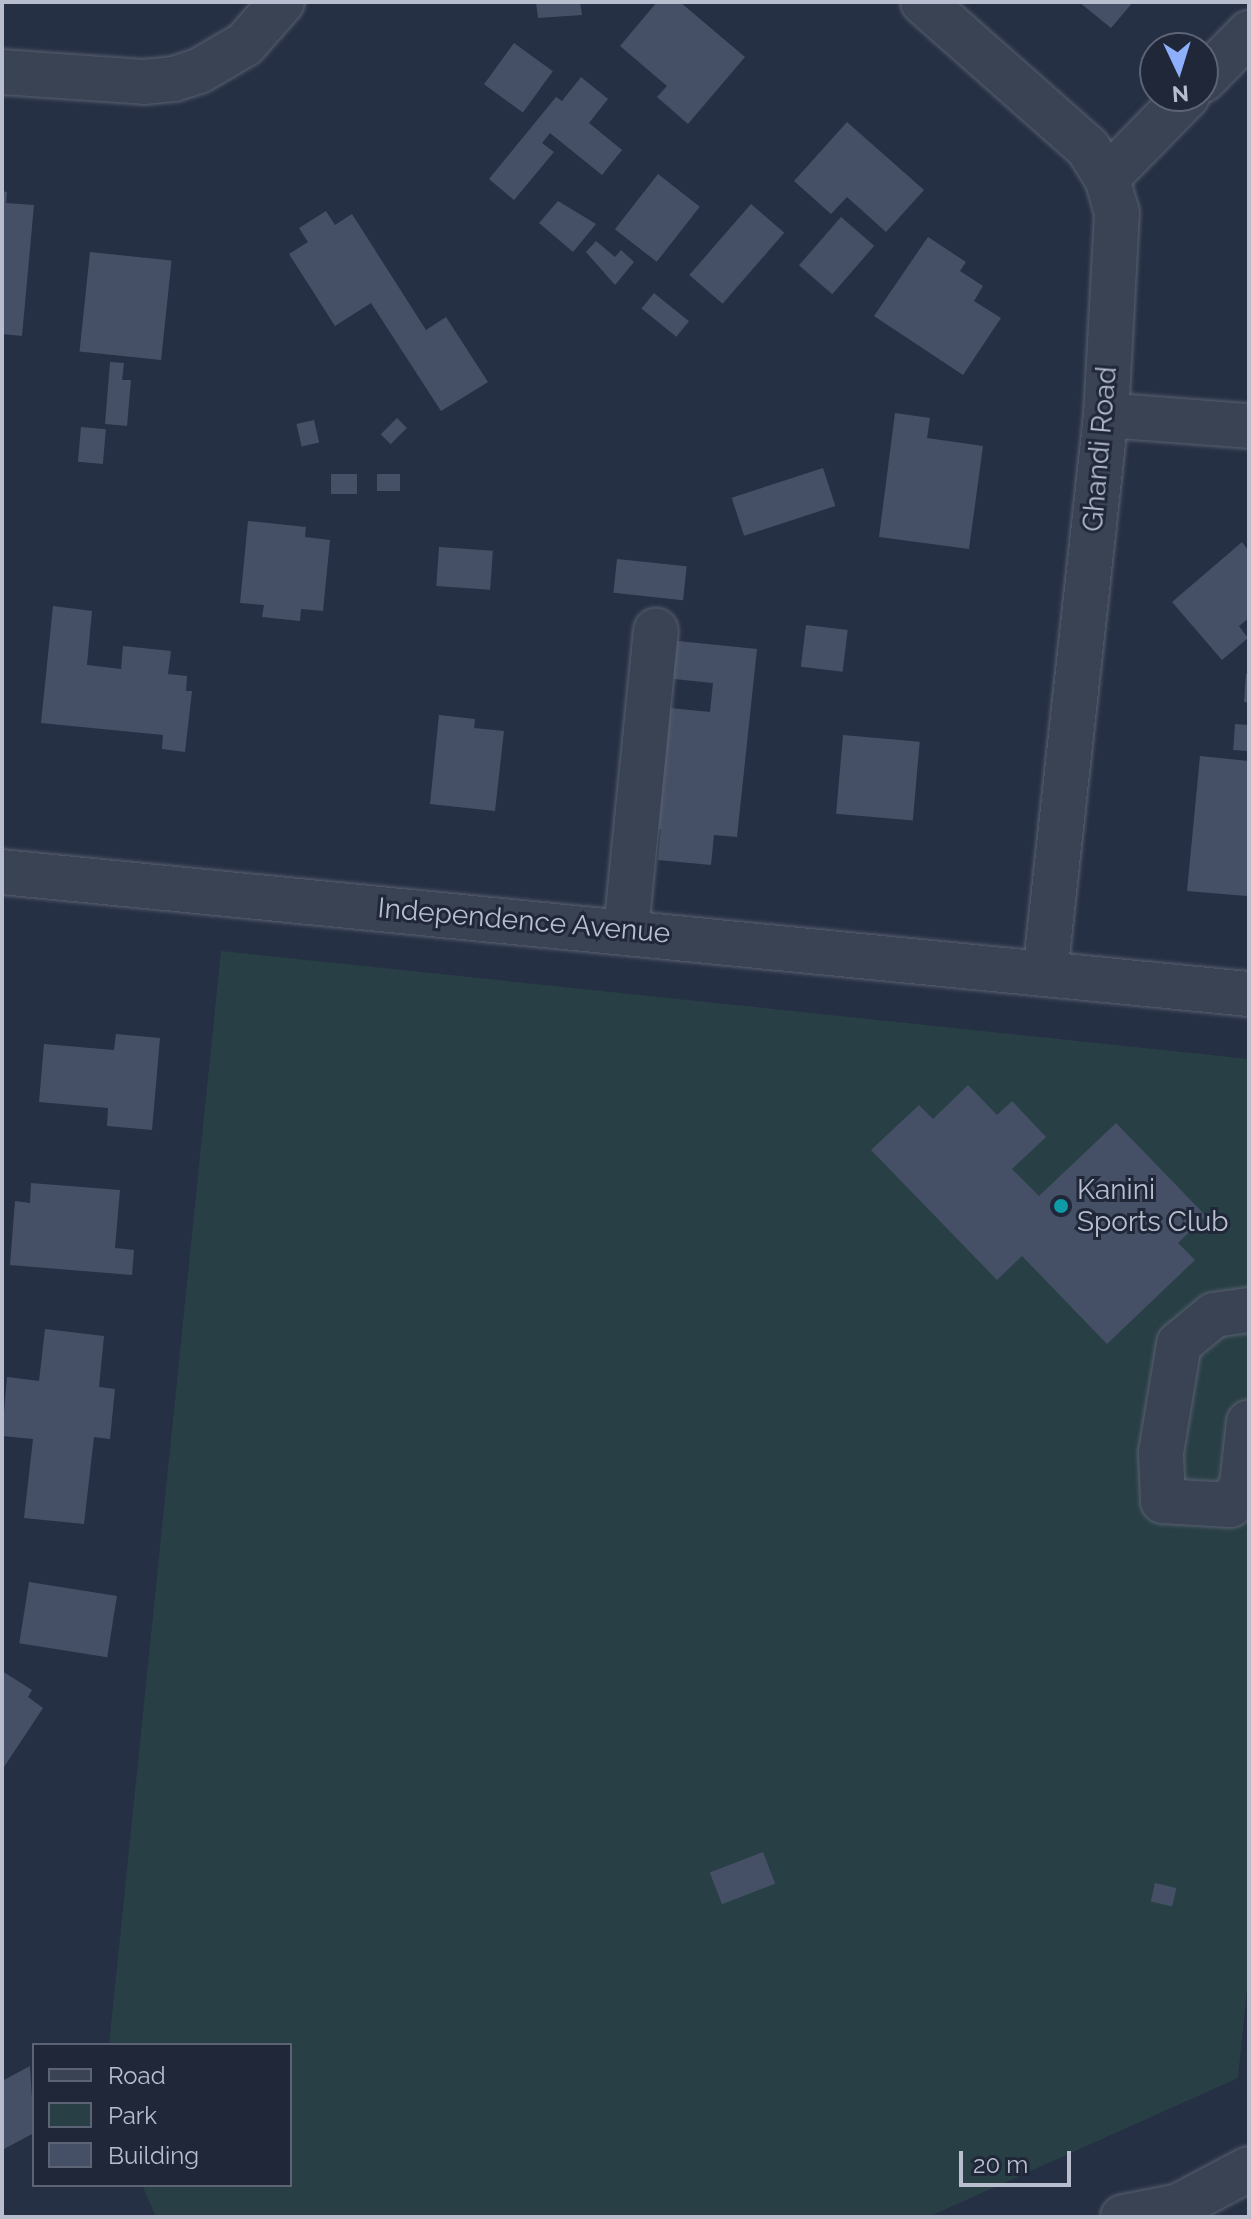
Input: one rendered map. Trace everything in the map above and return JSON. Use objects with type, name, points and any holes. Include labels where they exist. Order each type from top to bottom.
[{"type":"street","points":[[2,72],[144,82],[199,71],[245,44],[282,2]]},
{"type":"street","name":"Ghandi Road","points":[[923,2],[1088,148],[1107,178],[1117,213],[1106,415],[1045,974]]},
{"type":"street","points":[[1219,64],[1249,33]]},
{"type":"street","points":[[1107,178],[1171,112]]},
{"type":"street","points":[[1106,415],[1249,426]]},
{"type":"street","points":[[626,930],[656,631]]},
{"type":"street","name":"Independence Avenue","points":[[2,872],[626,930],[1249,994]]},
{"type":"street","points":[[1249,1310],[1214,1315],[1179,1344],[1161,1453],[1163,1501],[1176,1505],[1230,1505],[1242,1485],[1249,1422]]},
{"type":"street","points":[[1123,2217],[1180,2211],[1249,2169]]},
{"type":"green space","points":[[221,951],[1249,1059],[1249,1970],[1238,2078],[928,2217],[156,2217],[143,2187],[292,2187],[292,2043],[109,2043]]},
{"type":"building","points":[[536,2],[580,2],[582,15],[538,18]]},
{"type":"building","points":[[657,2],[680,2],[745,57],[688,124],[657,97],[667,86],[620,46]]},
{"type":"building","points":[[1079,2],[1133,2],[1111,28]]},
{"type":"building","points":[[514,43],[553,71],[523,112],[484,84]]},
{"type":"building","points":[[581,77],[608,99],[589,123],[622,150],[602,175],[550,133],[542,143],[554,152],[514,200],[489,179],[556,97],[562,101]]},
{"type":"building","points":[[847,122],[924,190],[886,232],[847,197],[831,214],[794,181]]},
{"type":"building","points":[[658,174],[700,207],[657,262],[615,229]]},
{"type":"building","points":[[2,191],[7,192],[6,203],[34,205],[22,336],[2,334]]},
{"type":"building","points":[[558,201],[596,224],[573,252],[539,223]]},
{"type":"building","points":[[751,204],[784,233],[723,304],[689,275]]},
{"type":"building","points":[[326,211],[335,225],[352,214],[426,330],[446,317],[488,382],[441,411],[371,303],[335,326],[289,254],[308,242],[299,228]]},
{"type":"building","points":[[841,217],[874,246],[832,294],[799,265]]},
{"type":"building","points":[[928,237],[966,262],[960,271],[983,286],[974,301],[1001,318],[963,375],[874,316]]},
{"type":"building","points":[[596,241],[615,257],[621,250],[634,262],[615,285],[586,252]]},
{"type":"building","points":[[90,252],[172,261],[161,360],[80,351]]},
{"type":"building","points":[[654,293],[689,321],[676,337],[641,309]]},
{"type":"building","points":[[110,362],[124,363],[122,380],[131,380],[127,426],[105,424]]},
{"type":"building","points":[[895,413],[930,418],[927,438],[983,446],[969,549],[879,537]]},
{"type":"building","points":[[397,418],[407,428],[391,444],[381,434]]},
{"type":"building","points":[[314,420],[319,442],[302,446],[296,424]]},
{"type":"building","points":[[81,427],[106,429],[103,464],[78,462]]},
{"type":"building","points":[[823,468],[835,506],[744,536],[732,498]]},
{"type":"building","points":[[331,474],[357,474],[357,494],[331,494]]},
{"type":"building","points":[[377,474],[400,474],[400,491],[377,491]]},
{"type":"building","points":[[248,521],[306,527],[305,537],[330,540],[323,611],[301,609],[300,621],[262,617],[264,605],[240,603]]},
{"type":"building","points":[[1242,542],[1249,551],[1249,618],[1239,626],[1248,638],[1222,660],[1172,602]]},
{"type":"building","points":[[439,547],[493,551],[490,590],[436,586]]},
{"type":"building","points":[[617,559],[687,566],[683,600],[613,593]]},
{"type":"building","points":[[53,606],[92,611],[87,665],[121,669],[123,646],[171,651],[168,674],[187,676],[186,691],[192,691],[185,752],[162,749],[163,735],[41,723]]},
{"type":"building","points":[[806,625],[848,630],[843,672],[801,667]]},
{"type":"building","points":[[658,639],[757,649],[737,837],[714,835],[711,865],[658,860],[661,829],[637,827],[650,706],[710,712],[713,683],[654,677]]},
{"type":"building","points":[[1246,674],[1249,674],[1249,703],[1244,702]]},
{"type":"building","points":[[439,715],[475,719],[474,728],[504,731],[495,811],[430,804]]},
{"type":"building","points":[[1235,724],[1249,725],[1247,751],[1233,750]]},
{"type":"building","points":[[843,735],[920,742],[913,820],[836,814]]},
{"type":"building","points":[[1200,756],[1249,761],[1247,896],[1187,891]]},
{"type":"building","points":[[116,1034],[160,1038],[152,1130],[107,1126],[108,1108],[39,1102],[44,1044],[114,1050]]},
{"type":"building","name":"Kanini Sports Club","points":[[968,1085],[997,1115],[1012,1101],[1046,1137],[1012,1169],[1039,1196],[1116,1123],[1206,1216],[1178,1243],[1195,1260],[1107,1344],[1022,1256],[997,1280],[871,1150],[919,1105],[933,1119]]},
{"type":"building","points":[[31,1183],[120,1190],[115,1248],[134,1250],[132,1275],[10,1265],[15,1201],[30,1203]]},
{"type":"building","points":[[45,1329],[104,1336],[99,1387],[115,1389],[110,1439],[94,1437],[84,1524],[24,1518],[33,1439],[2,1436],[7,1377],[39,1381]]},
{"type":"building","points":[[29,1582],[117,1596],[107,1657],[19,1643]]},
{"type":"building","points":[[2,1671],[32,1690],[28,1697],[43,1708],[2,1770]]},
{"type":"building","points":[[763,1852],[775,1884],[722,1904],[710,1872]]},
{"type":"building","points":[[1155,1883],[1176,1888],[1172,1906],[1151,1902]]},
{"type":"building","points":[[30,2066],[32,2134],[2,2150],[2,2081]]},
{"type":"place","name":"Kanini Sports Club","points":[[1061,1206]]}]
